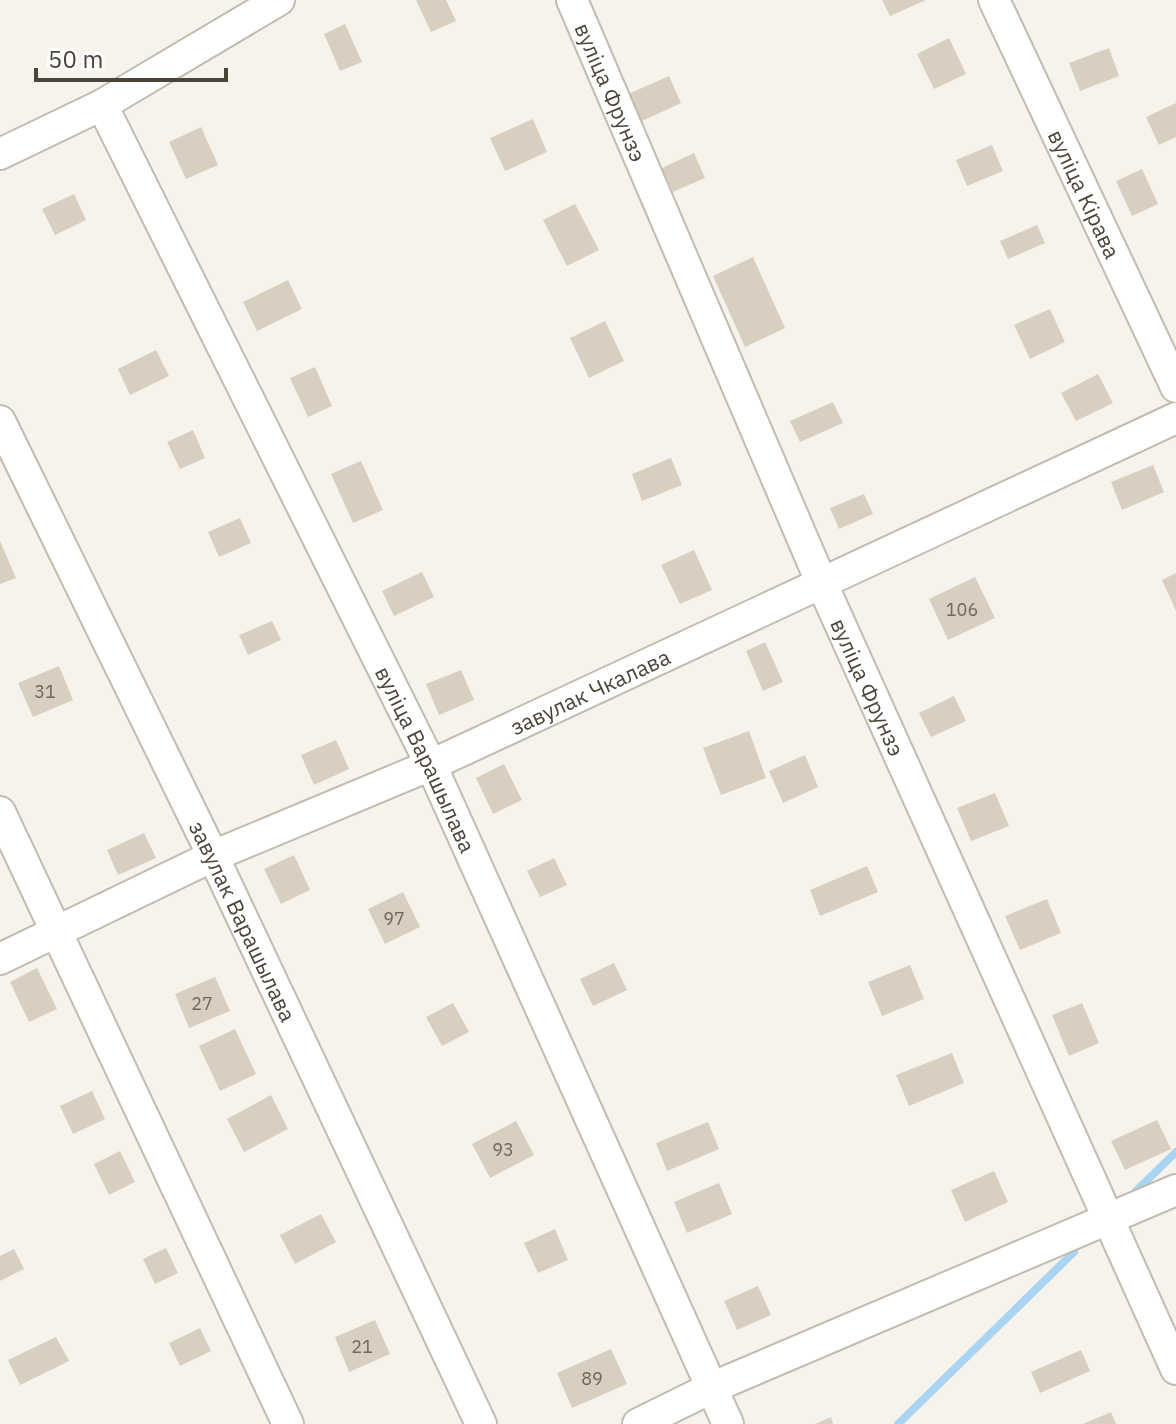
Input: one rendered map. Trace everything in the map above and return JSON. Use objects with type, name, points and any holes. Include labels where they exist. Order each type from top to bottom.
[{"type":"street","points":[[0,154],[102,105],[279,0]]},
{"type":"street","name":"вуліца Фрунзэ","points":[[572,0],[822,584],[1176,1369]]},
{"type":"street","name":"вуліца Кірава","points":[[994,0],[1176,387]]},
{"type":"street","name":"вуліца Варашылава","points":[[102,105],[431,765],[728,1424]]},
{"type":"street","name":"завулак Чкалава","points":[[0,959],[213,856],[431,765],[1176,418]]},
{"type":"street","name":"завулак Варашылава","points":[[0,421],[213,856],[481,1424]]},
{"type":"street","points":[[0,812],[288,1424]]},
{"type":"street","points":[[638,1424],[711,1388],[1176,1190]]},
{"type":"building","points":[[416,0],[446,0],[456,21],[431,32]]},
{"type":"building","points":[[882,0],[926,0],[890,16]]},
{"type":"building","points":[[345,24],[362,62],[340,71],[324,34]]},
{"type":"building","points":[[949,38],[966,74],[934,89],[917,54]]},
{"type":"building","points":[[1109,48],[1119,76],[1080,91],[1069,63]]},
{"type":"building","points":[[669,76],[681,103],[638,123],[626,95]]},
{"type":"building","points":[[1176,103],[1176,137],[1159,145],[1146,117]]},
{"type":"building","points":[[533,119],[547,152],[505,171],[490,138]]},
{"type":"building","points":[[201,127],[218,165],[186,179],[169,142]]},
{"type":"building","points":[[992,145],[1003,171],[967,186],[956,160]]},
{"type":"building","points":[[694,153],[705,178],[673,192],[662,168]]},
{"type":"building","points":[[1142,169],[1158,204],[1132,216],[1116,181]]},
{"type":"building","points":[[74,194],[86,220],[55,235],[42,209]]},
{"type":"building","points":[[575,204],[599,250],[567,266],[543,220]]},
{"type":"building","points":[[1037,225],[1045,243],[1008,259],[1000,241]]},
{"type":"building","points":[[753,257],[785,328],[745,347],[713,276]]},
{"type":"building","points":[[288,280],[302,309],[257,331],[243,302]]},
{"type":"building","points":[[1050,309],[1065,342],[1030,359],[1014,325]]},
{"type":"building","points":[[605,321],[624,361],[589,378],[570,338]]},
{"type":"building","points":[[156,350],[169,376],[130,395],[118,369]]},
{"type":"building","points":[[315,367],[332,406],[308,417],[290,378]]},
{"type":"building","points":[[1098,374],[1113,403],[1076,421],[1061,393]]},
{"type":"building","points":[[833,402],[843,423],[800,442],[790,421]]},
{"type":"building","points":[[193,430],[205,458],[180,469],[167,442]]},
{"type":"building","points":[[671,458],[682,485],[642,501],[632,474]]},
{"type":"building","points":[[361,461],[383,510],[353,523],[331,474]]},
{"type":"building","points":[[1153,465],[1164,492],[1122,510],[1111,482]]},
{"type":"building","points":[[864,494],[873,514],[839,529],[830,508]]},
{"type":"building","points":[[240,518],[251,543],[219,557],[208,532]]},
{"type":"building","points":[[0,541],[16,578],[0,584]]},
{"type":"building","points":[[694,550],[712,590],[680,604],[661,565]]},
{"type":"building","points":[[422,572],[434,597],[394,616],[382,591]]},
{"type":"building","points":[[1176,573],[1176,611],[1162,580]]},
{"type":"building","points":[[975,577],[995,618],[948,640],[929,599]]},
{"type":"building","points":[[272,621],[281,640],[248,655],[239,635]]},
{"type":"building","points":[[765,642],[783,682],[763,691],[746,651]]},
{"type":"building","points":[[59,666],[73,700],[33,717],[18,683]]},
{"type":"building","points":[[461,670],[474,700],[439,715],[426,684]]},
{"type":"building","points":[[954,696],[966,721],[931,737],[919,713]]},
{"type":"building","points":[[749,731],[766,778],[721,795],[703,748]]},
{"type":"building","points":[[336,740],[349,769],[314,785],[301,755]]},
{"type":"building","points":[[805,755],[818,787],[783,803],[769,771]]},
{"type":"building","points":[[504,764],[522,800],[493,814],[476,778]]},
{"type":"building","points":[[995,793],[1009,826],[971,841],[957,808]]},
{"type":"building","points":[[144,833],[156,858],[118,875],[107,850]]},
{"type":"building","points":[[294,855],[310,890],[281,904],[264,869]]},
{"type":"building","points":[[554,858],[567,885],[540,897],[527,871]]},
{"type":"building","points":[[867,866],[878,892],[820,916],[810,890]]},
{"type":"building","points":[[403,892],[420,927],[385,944],[368,909]]},
{"type":"building","points":[[1047,899],[1061,933],[1020,950],[1005,916]]},
{"type":"building","points":[[614,963],[627,990],[593,1006],[580,979]]},
{"type":"building","points":[[910,965],[924,999],[882,1016],[868,982]]},
{"type":"building","points":[[37,968],[57,1009],[29,1022],[10,982]]},
{"type":"building","points":[[215,977],[230,1011],[189,1028],[175,994]]},
{"type":"building","points":[[453,1003],[469,1032],[442,1046],[426,1017]]},
{"type":"building","points":[[1082,1003],[1099,1043],[1069,1056],[1052,1015]]},
{"type":"building","points":[[235,1029],[256,1074],[220,1091],[199,1046]]},
{"type":"building","points":[[952,1053],[964,1083],[909,1106],[896,1075]]},
{"type":"building","points":[[92,1091],[105,1119],[73,1134],[60,1106]]},
{"type":"building","points":[[271,1095],[288,1129],[244,1152],[227,1119]]},
{"type":"building","points":[[1157,1120],[1171,1149],[1125,1170],[1111,1141]]},
{"type":"building","points":[[516,1121],[534,1155],[490,1178],[472,1144]]},
{"type":"building","points":[[708,1122],[719,1149],[667,1171],[656,1143]]},
{"type":"building","points":[[120,1151],[135,1182],[109,1195],[94,1164]]},
{"type":"building","points":[[994,1171],[1008,1202],[965,1222],[951,1190]]},
{"type":"building","points":[[719,1183],[732,1214],[687,1233],[674,1202]]},
{"type":"building","points":[[321,1214],[336,1242],[295,1264],[280,1235]]},
{"type":"building","points":[[555,1229],[568,1260],[538,1273],[524,1243]]},
{"type":"building","points":[[166,1248],[178,1273],[155,1284],[143,1259]]},
{"type":"building","points":[[14,1249],[24,1269],[0,1281],[0,1256]]},
{"type":"building","points":[[758,1286],[771,1315],[737,1330],[724,1301]]},
{"type":"building","points":[[375,1320],[390,1354],[349,1372],[335,1337]]},
{"type":"building","points":[[200,1328],[211,1351],[180,1366],[169,1343]]},
{"type":"building","points":[[56,1337],[69,1361],[20,1385],[8,1360]]},
{"type":"building","points":[[611,1349],[627,1384],[572,1408],[557,1373]]},
{"type":"building","points":[[1081,1350],[1090,1371],[1040,1393],[1031,1372]]},
{"type":"building","points":[[1111,1412],[1116,1424],[1083,1424]]},
{"type":"building","points":[[831,1417],[833,1424],[815,1424]]},
{"type":"waterway","points":[[1136,1191],[1176,1152]]},
{"type":"waterway","points":[[898,1424],[1074,1252]]}]
